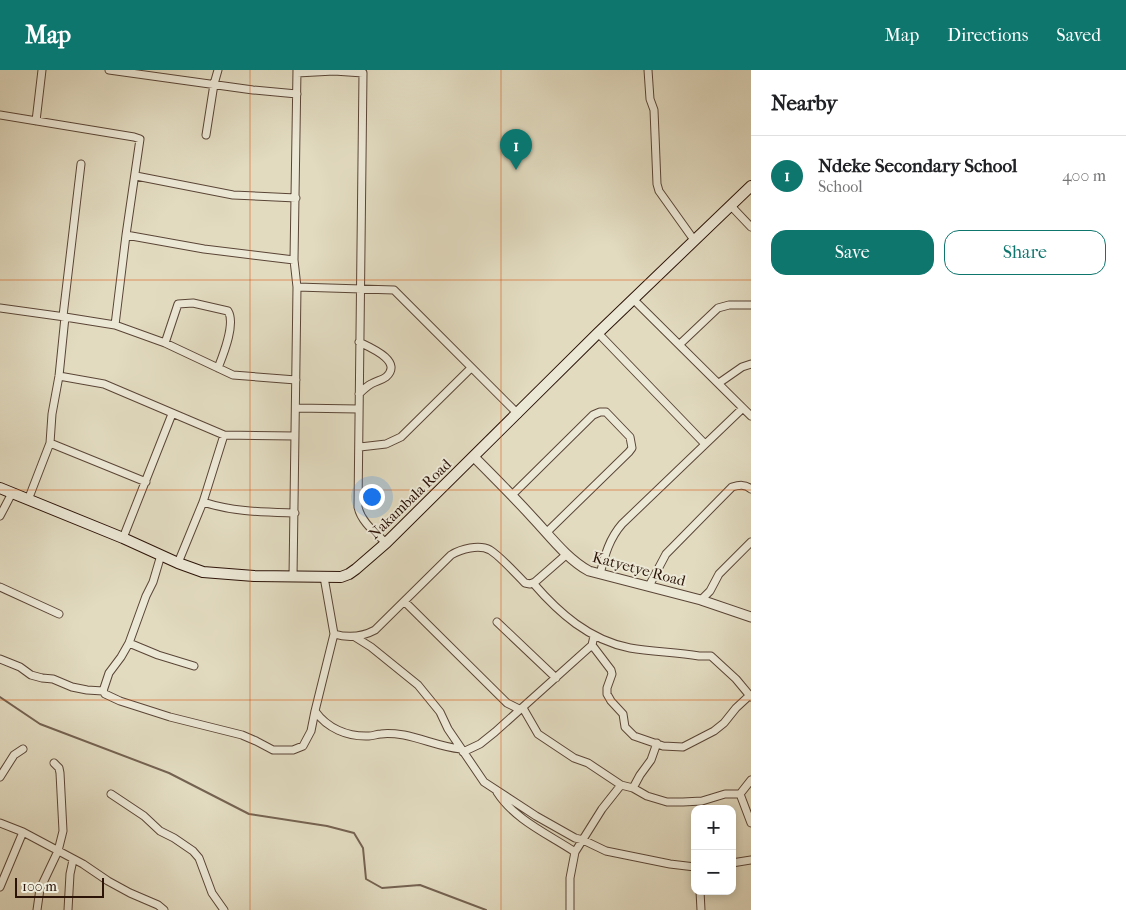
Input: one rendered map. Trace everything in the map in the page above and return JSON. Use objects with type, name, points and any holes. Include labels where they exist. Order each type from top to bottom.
[{"type":"main road","name":"Nakambala Road","points":[[0,488],[203,572],[227,575],[293,577],[324,577],[349,574],[386,543],[598,333],[751,186]]},
{"type":"street","points":[[36,121],[42,70]]},
{"type":"street","points":[[108,70],[154,73],[214,84],[297,94]]},
{"type":"street","points":[[206,134],[218,70]]},
{"type":"street","points":[[293,577],[297,287],[294,260],[297,72],[334,70],[366,72],[359,342],[358,409],[360,447],[358,507],[360,514],[386,543]]},
{"type":"street","points":[[648,70],[650,99],[654,110],[657,184],[659,191],[694,240]]},
{"type":"street","points":[[0,115],[140,139],[115,326]]},
{"type":"street","points":[[28,500],[50,443],[52,414],[59,376],[81,164]]},
{"type":"street","points":[[136,176],[233,195],[296,198]]},
{"type":"street","points":[[730,206],[751,227]]},
{"type":"street","points":[[126,235],[204,249],[294,260]]},
{"type":"street","points":[[297,287],[394,290],[518,414]]},
{"type":"street","points":[[634,300],[751,416]]},
{"type":"street","points":[[165,344],[178,304],[194,302],[228,311],[231,316],[229,336],[218,368]]},
{"type":"street","points":[[680,344],[718,308],[729,305],[751,305]]},
{"type":"street","points":[[0,308],[64,316],[115,326],[165,344],[233,375],[296,380]]},
{"type":"street","points":[[598,333],[704,443]]},
{"type":"street","points":[[359,342],[386,356],[390,364],[390,372],[386,378],[369,385],[359,394]]},
{"type":"street","points":[[719,383],[742,367],[751,364]]},
{"type":"street","points":[[360,447],[386,444],[401,437],[470,368]]},
{"type":"street","points":[[59,376],[104,384],[224,435],[294,436]]},
{"type":"street","points":[[296,408],[358,409]]},
{"type":"street","points":[[600,574],[607,548],[613,535],[622,524],[704,443],[743,408]]},
{"type":"street","points":[[512,495],[593,415],[606,412],[630,437],[632,448],[629,452],[547,532]]},
{"type":"street","points":[[123,538],[172,414]]},
{"type":"street","points":[[178,563],[204,502],[224,435]]},
{"type":"street","points":[[50,443],[146,482]]},
{"type":"street","name":"Katyetye Road","points":[[474,457],[581,567],[589,571],[701,600],[751,616]]},
{"type":"street","points":[[649,586],[660,562],[666,554],[732,487],[747,485],[751,489]]},
{"type":"street","points":[[0,516],[12,493]]},
{"type":"street","points":[[204,502],[242,511],[295,513]]},
{"type":"street","points":[[701,600],[710,591],[725,567],[751,542]]},
{"type":"street","points":[[334,634],[354,637],[368,634],[375,630],[457,551],[481,548],[490,550],[525,583],[533,583],[567,554]]},
{"type":"street","points":[[103,691],[109,673],[129,643],[153,582],[160,555]]},
{"type":"street","points":[[0,659],[20,667],[30,675],[53,679],[72,687],[103,691],[105,694],[120,701],[170,718],[242,735],[273,750],[292,750],[303,746],[311,731],[334,634],[324,577]]},
{"type":"street","points":[[533,583],[565,617],[594,636],[628,647],[710,656],[736,679],[750,696],[719,727],[690,744],[683,747],[663,746],[634,736],[626,728],[623,714],[611,702],[607,694],[612,674],[611,670],[592,645]]},
{"type":"street","points":[[0,587],[60,614]]},
{"type":"street","points":[[405,602],[507,703],[521,708],[538,734],[574,758],[588,763],[621,785],[634,788],[647,796],[667,802],[702,801],[725,794],[740,794]]},
{"type":"street","points":[[496,622],[556,678]]},
{"type":"street","points":[[315,711],[326,724],[339,731],[370,736],[382,734],[402,735],[462,750],[480,744],[592,645],[594,636]]},
{"type":"street","points":[[354,637],[390,660],[418,685],[440,712],[448,729],[484,782],[536,816],[575,838],[606,852],[691,867]]},
{"type":"street","points":[[129,643],[158,655],[194,666]]},
{"type":"street","points":[[634,788],[640,775],[651,760],[657,743]]},
{"type":"street","points":[[0,777],[14,755],[23,750]]},
{"type":"street","points":[[37,910],[40,889],[58,851],[63,831],[60,773],[59,768],[54,762]]},
{"type":"street","points":[[740,794],[751,780]]},
{"type":"street","points":[[570,910],[570,878],[575,852],[602,809],[621,785]]},
{"type":"street","points":[[495,789],[512,810],[550,838],[575,852]]},
{"type":"street","points":[[111,794],[144,816],[160,831],[193,851],[199,858],[212,893],[224,910]]},
{"type":"street","points":[[740,794],[751,823]]},
{"type":"street","points":[[0,823],[23,832],[83,864],[121,888],[158,905],[164,910]]},
{"type":"street","points":[[0,887],[23,832]]},
{"type":"street","points":[[68,910],[70,874],[73,860]]},
{"type":"street","points":[[736,862],[751,860]]},
{"type":"street","points":[[700,895],[700,910]]},
{"type":"waterway","points":[[0,697],[40,724],[169,773],[249,814],[327,826],[354,833],[363,848],[366,879],[382,888],[420,885],[486,910]]},
{"type":"place","name":"Ndeke Secondary School","points":[[516,170]]}]
